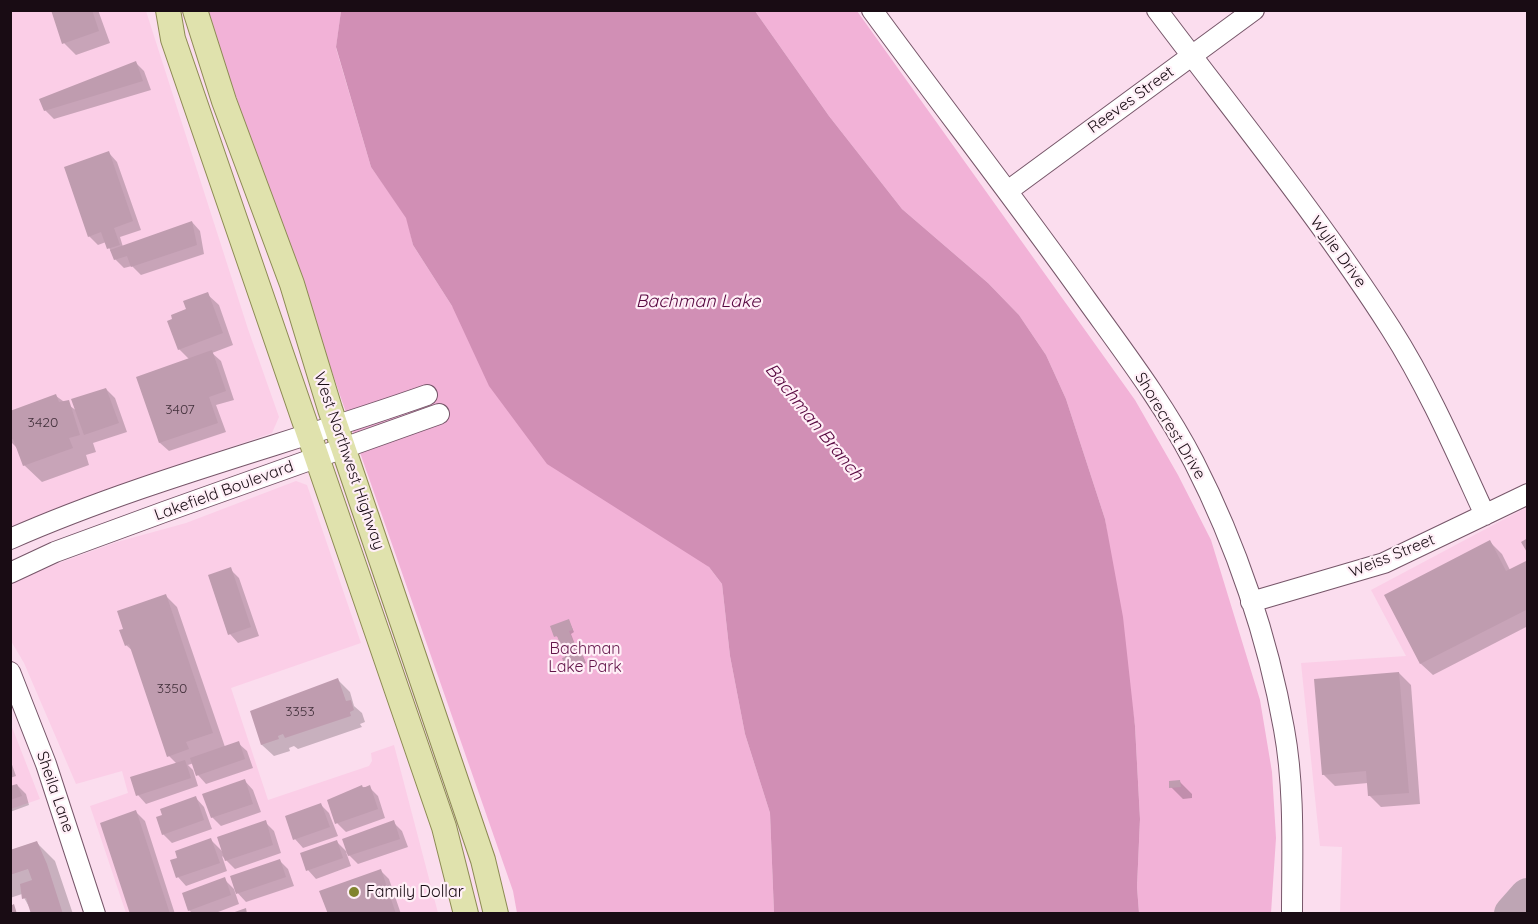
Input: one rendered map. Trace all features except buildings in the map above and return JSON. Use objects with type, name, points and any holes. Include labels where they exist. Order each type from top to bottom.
[{"type":"main road","name":"West Northwest Highway","points":[[168,10],[173,39],[444,827],[466,914]]},
{"type":"main road","name":"West Northwest Highway","points":[[195,10],[224,101],[292,284],[340,437],[483,860],[496,914]]},
{"type":"main road","points":[[173,39],[186,41],[203,63],[224,101]]},
{"type":"main road","points":[[230,206],[240,209],[257,228],[274,275],[292,284]]},
{"type":"main road","points":[[419,752],[427,754],[438,763],[459,815],[483,860]]},
{"type":"street","name":"Shorecrest Drive","points":[[872,10],[1008,190],[1158,400],[1208,489],[1229,539],[1251,602],[1284,730],[1292,816],[1292,914]]},
{"type":"street","name":"Wylie Drive","points":[[1157,10],[1350,267],[1391,330],[1428,393],[1485,515]]},
{"type":"street","name":"Reeves Street","points":[[1008,190],[1254,10]]},
{"type":"street","name":"Lakefield Boulevard","points":[[10,573],[55,552],[164,512],[340,437],[427,395]]},
{"type":"street","name":"Lakefield Boulevard","points":[[340,437],[440,414]]},
{"type":"street","name":"Lakefield Boulevard","points":[[10,539],[156,485],[312,447]]},
{"type":"street","points":[[156,485],[164,512]]},
{"type":"street","name":"Weiss Street","points":[[1251,602],[1384,563],[1527,494]]},
{"type":"street","name":"Sheila Lane","points":[[10,672],[46,764],[95,914]]},
{"type":"shaded area","points":[[11,11],[146,11],[248,329],[279,417],[272,433],[105,490],[11,528]]},
{"type":"shaded area","points":[[296,481],[307,485],[361,643],[231,688],[268,800],[369,766],[372,761],[371,753],[394,745],[438,913],[126,913],[90,806],[128,793],[122,771],[76,784],[24,663],[11,641],[10,585],[28,574],[117,542],[186,523]]},
{"type":"shaded area","points":[[1527,507],[1527,913],[1340,913],[1342,847],[1320,846],[1301,663],[1406,656],[1371,590]]},
{"type":"shaded area","points":[[10,722],[40,799],[11,809],[10,809]]},
{"type":"green space","name":"Bachman Lake Park","points":[[206,11],[341,11],[336,48],[371,167],[407,218],[413,245],[452,306],[709,567],[722,584],[730,656],[745,734],[770,813],[774,913],[517,913],[513,891]]},
{"type":"green space","points":[[755,11],[857,11],[1135,400],[1178,475],[1211,540],[1260,700],[1272,772],[1276,838],[1271,913],[1139,913],[1137,887],[1140,819],[1135,726],[1105,519],[1066,399],[1046,355],[1019,315],[988,283],[902,209],[829,116]]},
{"type":"water","name":"Bachman Lake","points":[[341,11],[755,11],[829,116],[902,209],[988,283],[1019,315],[1046,355],[1066,399],[1105,519],[1123,617],[1135,726],[1140,819],[1137,887],[1139,913],[774,913],[770,813],[745,734],[730,656],[722,584],[709,567],[547,464],[489,386],[452,306],[413,245],[406,218],[371,167],[336,47]]},
{"type":"taxiway","points":[[1513,914],[1528,897]]},
{"type":"place","name":"Family Dollar","points":[[354,892]]},
{"type":"water label","name":"Bachman Branch","points":[[814,422]]}]
